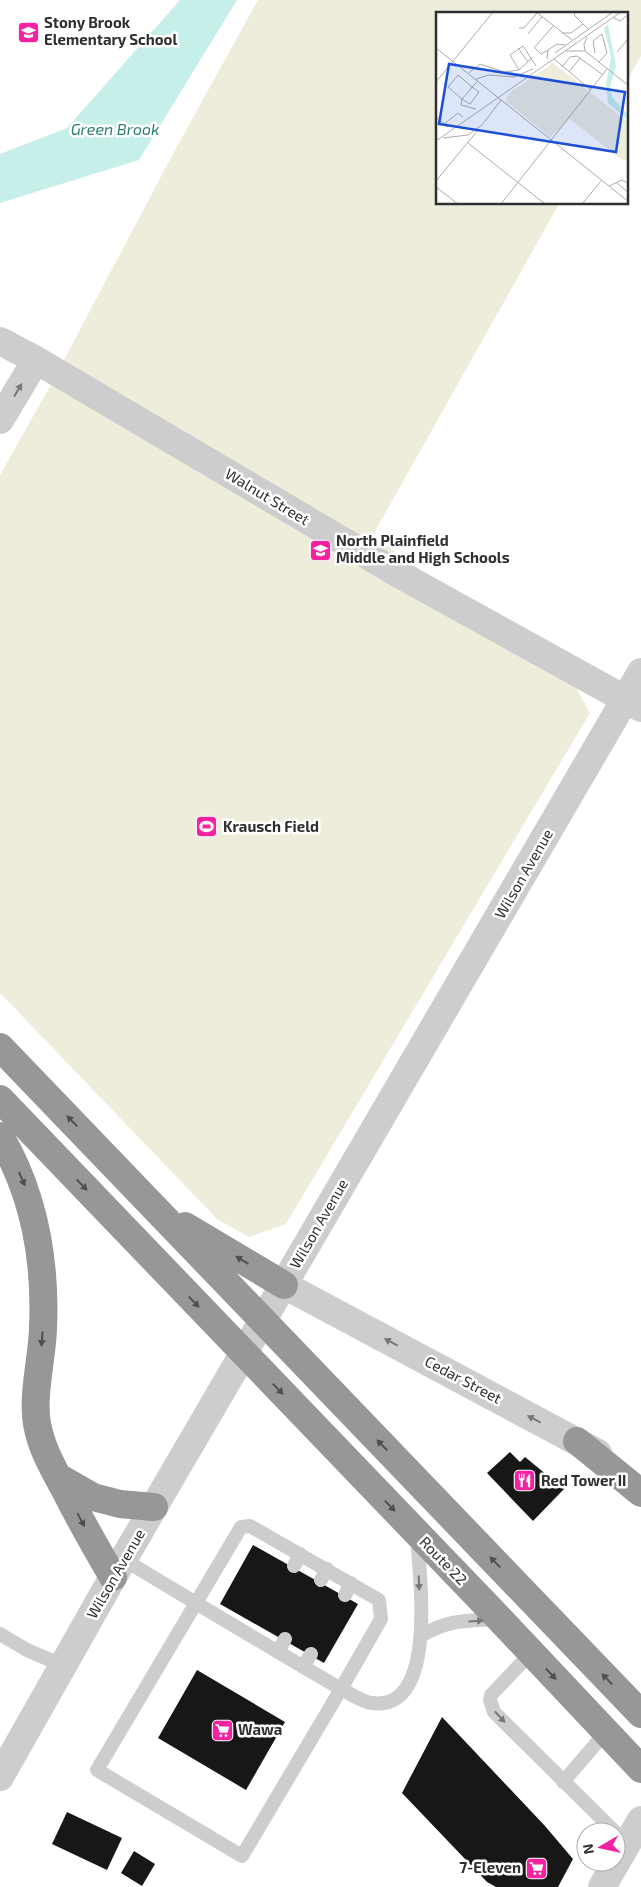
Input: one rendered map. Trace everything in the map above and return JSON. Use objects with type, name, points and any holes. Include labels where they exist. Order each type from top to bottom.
[{"type":"highway","points":[[0,1047],[641,1714]]},
{"type":"highway","name":"Route 22","points":[[0,1099],[641,1769]]},
{"type":"highway","points":[[0,1136],[25,1186],[38,1234],[42,1267],[43,1328],[37,1395],[37,1422],[42,1448],[89,1536],[118,1568]]},
{"type":"highway","points":[[154,1207],[284,1285]]},
{"type":"highway","points":[[577,1441],[641,1493]]},
{"type":"highway","points":[[58,1477],[93,1497],[120,1504],[154,1507]]},
{"type":"street","name":"Walnut Street","points":[[0,341],[36,360],[397,574],[633,704]]},
{"type":"street","points":[[0,420],[36,360]]},
{"type":"street","name":"Wilson Avenue","points":[[0,1777],[118,1568],[284,1285],[633,704],[641,672]]},
{"type":"street","name":"Cedar Street","points":[[284,1285],[641,1476]]},
{"type":"street","points":[[626,1831],[641,1820]]},
{"type":"street","points":[[602,1887],[607,1872]]},
{"type":"lane","points":[[250,1526],[273,1546],[297,1560],[348,1589],[379,1600],[381,1619],[242,1856],[97,1770],[195,1603],[242,1527],[250,1526]]},
{"type":"lane","points":[[118,1568],[195,1603],[228,1623],[255,1630],[278,1652],[341,1689],[371,1703],[385,1703],[397,1699],[406,1691],[414,1672],[421,1636],[417,1534]]},
{"type":"lane","points":[[228,1623],[235,1611]]},
{"type":"lane","points":[[421,1636],[436,1626],[454,1622],[499,1619]]},
{"type":"lane","points":[[0,1634],[27,1650],[64,1666]]},
{"type":"lane","points":[[278,1652],[285,1639]]},
{"type":"lane","points":[[531,1653],[491,1696],[491,1706],[494,1712],[605,1822]]},
{"type":"lane","points":[[303,1667],[311,1654]]},
{"type":"lane","points":[[563,1782],[606,1732]]},
{"type":"green space","name":"North Plainfield Middle and High Schools","points":[[258,0],[641,0],[641,56],[628,79],[628,12],[436,12],[436,205],[558,205],[373,535],[576,688],[590,713],[286,1224],[249,1237],[217,1219],[0,993],[0,475],[49,388],[175,150]]},
{"type":"water","name":"Green Brook","points":[[180,0],[237,0],[139,160],[0,203],[0,154],[67,128]]},
{"type":"building","name":"Red Tower II","points":[[510,1452],[520,1462],[525,1457],[564,1489],[533,1521],[487,1473]]},
{"type":"building","points":[[253,1545],[358,1604],[324,1663],[220,1604]]},
{"type":"building","name":"Wawa","points":[[197,1670],[285,1722],[246,1790],[158,1738]]},
{"type":"building","points":[[442,1717],[545,1826],[573,1859],[558,1887],[496,1887],[487,1882],[402,1793]]},
{"type":"building","points":[[67,1812],[122,1838],[107,1870],[52,1844]]},
{"type":"building","points":[[134,1851],[155,1864],[142,1886],[121,1873]]},
{"type":"place","name":"Stony Brook Elementary School","points":[[28,32]]},
{"type":"place","name":"North Plainfield Middle and High Schools","points":[[320,550]]},
{"type":"place","name":"Krausch Field","points":[[207,827]]},
{"type":"place","name":"Red Tower II","points":[[525,1481]]},
{"type":"place","name":"Wawa","points":[[222,1730]]},
{"type":"place","name":"7-Eleven","points":[[537,1868]]}]
